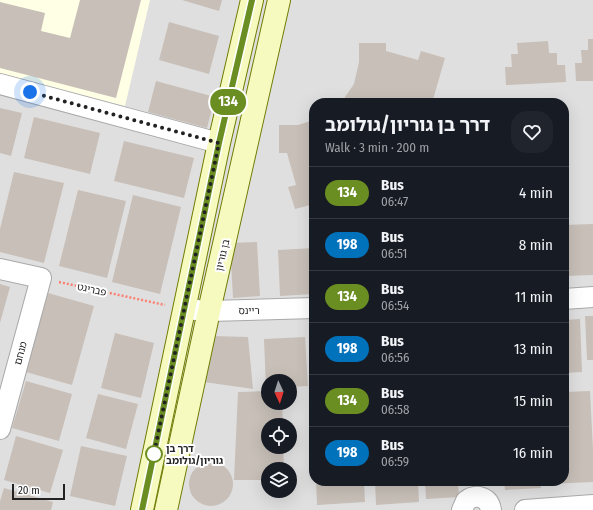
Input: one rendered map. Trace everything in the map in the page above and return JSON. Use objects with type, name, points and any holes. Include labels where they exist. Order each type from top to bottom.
[{"type":"main road","points":[[144,508],[219,143],[252,0]]},
{"type":"main road","name":"בן גוריון","points":[[166,510],[209,310],[282,0]]},
{"type":"street","points":[[0,84],[219,143]]},
{"type":"street","points":[[0,269],[40,278]]},
{"type":"street","name":"מנחם","points":[[0,429],[40,278]]},
{"type":"street","points":[[569,299],[593,297]]},
{"type":"street","name":"ריינס","points":[[184,309],[309,308]]},
{"type":"street","points":[[471,496],[484,498],[487,500],[491,510]]},
{"type":"street","points":[[525,510],[593,505]]},
{"type":"path","name":"פבריגט","points":[[40,278],[184,309]]},
{"type":"shaded area","points":[[0,0],[593,0],[593,510],[0,510]]},
{"type":"shaded area","points":[[0,0],[150,0],[125,106],[0,73]]},
{"type":"building","points":[[80,0],[141,0],[116,98],[0,68],[0,2],[45,13],[41,31],[70,38]]},
{"type":"building","points":[[182,0],[222,0],[219,11]]},
{"type":"building","points":[[169,22],[219,36],[209,74],[159,60]]},
{"type":"building","points":[[588,39],[593,39],[593,81],[576,81],[575,63],[582,63],[581,50],[588,50]]},
{"type":"building","points":[[548,41],[549,53],[557,53],[557,65],[565,65],[566,82],[506,85],[505,67],[512,67],[511,54],[518,54],[517,43]]},
{"type":"building","points":[[359,43],[386,43],[386,51],[418,60],[421,51],[445,58],[433,98],[344,98],[354,84],[359,62]]},
{"type":"building","points":[[156,81],[215,97],[207,128],[148,112]]},
{"type":"building","points":[[0,108],[22,113],[11,156],[0,153]]},
{"type":"building","points":[[34,117],[100,133],[90,174],[24,158]]},
{"type":"building","points":[[309,122],[309,205],[295,209],[288,187],[296,185],[287,153],[279,153],[279,125],[298,125]]},
{"type":"building","points":[[124,141],[194,158],[184,198],[114,181]]},
{"type":"building","points":[[14,172],[64,183],[44,263],[0,252],[0,229]]},
{"type":"building","points":[[78,190],[126,201],[107,278],[59,266]]},
{"type":"building","points":[[133,195],[181,207],[160,294],[112,282]]},
{"type":"building","points":[[593,224],[593,275],[569,276],[569,225]]},
{"type":"building","points":[[257,242],[260,296],[233,298],[230,243]]},
{"type":"building","points":[[309,248],[309,294],[280,296],[278,250]]},
{"type":"building","points":[[0,284],[10,287],[0,323]]},
{"type":"building","points":[[48,293],[94,306],[72,385],[26,372]]},
{"type":"building","points":[[585,316],[593,316],[593,360],[587,360]]},
{"type":"building","points":[[580,319],[582,372],[569,373],[569,320]]},
{"type":"building","points":[[115,333],[154,343],[141,398],[101,388]]},
{"type":"building","points":[[211,336],[248,337],[253,389],[204,382]]},
{"type":"building","points":[[305,337],[308,386],[297,387],[297,374],[265,374],[264,339]]},
{"type":"building","points":[[26,381],[72,394],[59,441],[12,428]]},
{"type":"building","points":[[261,391],[261,410],[282,410],[283,418],[261,418],[261,454],[283,454],[284,462],[261,462],[261,480],[234,480],[238,392]]},
{"type":"building","points":[[590,391],[593,482],[569,483],[569,392]]},
{"type":"building","points":[[98,394],[138,404],[126,449],[86,438]]},
{"type":"building","points":[[16,436],[63,450],[50,493],[4,480]]},
{"type":"building","points":[[81,446],[127,456],[115,506],[70,496]]},
{"type":"building","points":[[207,462],[215,462],[220,463],[227,468],[232,475],[232,493],[227,500],[220,505],[207,506],[199,503],[192,496],[189,488],[189,480],[192,472],[199,465]]},
{"type":"building","points":[[316,486],[364,486],[365,502],[317,505]]},
{"type":"building","points":[[375,486],[418,486],[419,502],[376,505]]},
{"type":"building","points":[[425,486],[458,486],[459,497],[426,499]]},
{"type":"building","points":[[505,486],[541,486],[541,488],[505,490]]},
{"type":"building","points":[[4,488],[53,502],[51,510],[0,510],[0,501]]},
{"type":"bus line","name":"134","points":[[142,510],[219,143],[252,0]]},
{"type":"place","name":"דרך בן גוריון/גולומב","points":[[154,454]]},
{"type":"route","points":[[30,92],[219,143],[153,458],[154,454]]}]
